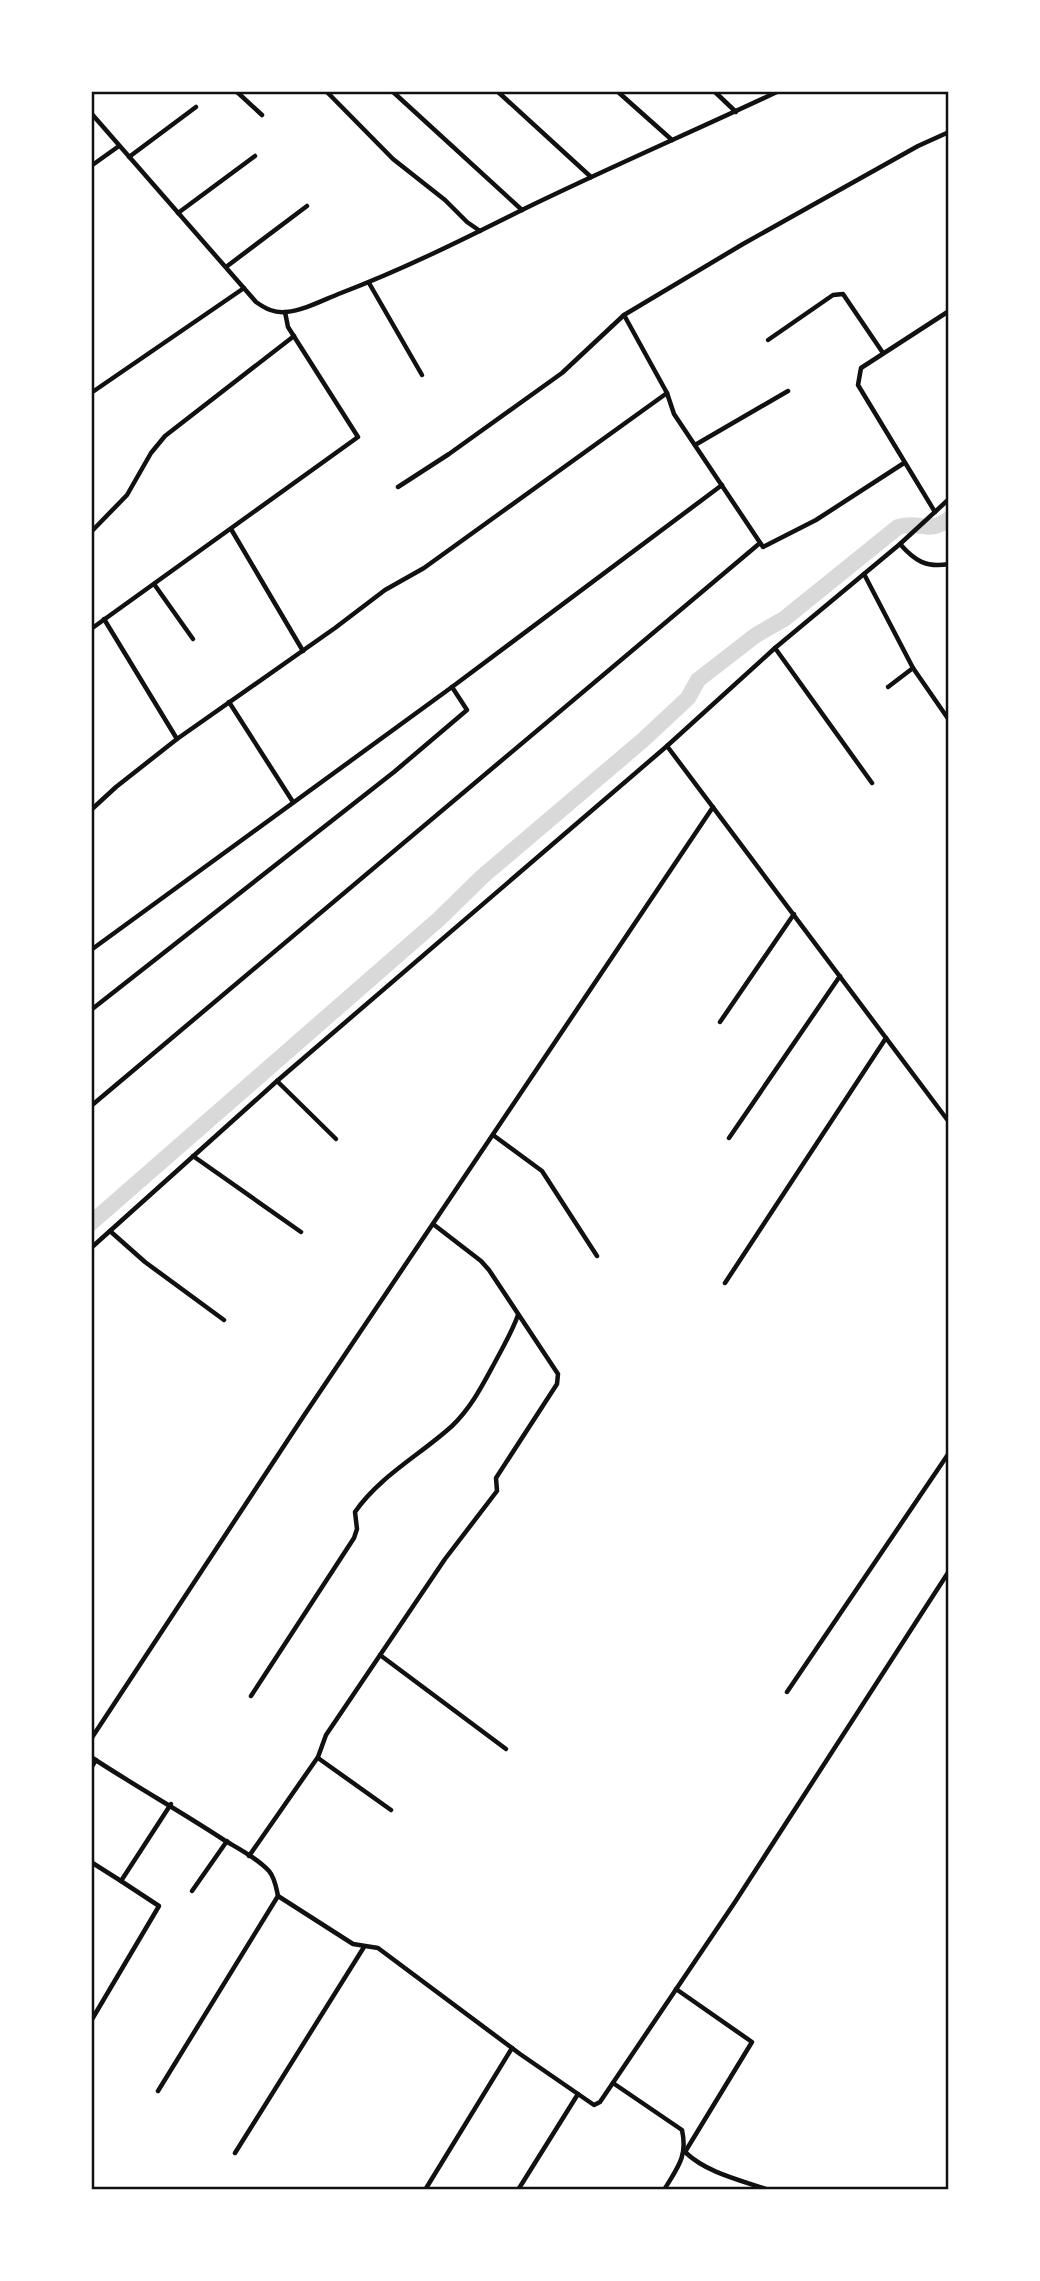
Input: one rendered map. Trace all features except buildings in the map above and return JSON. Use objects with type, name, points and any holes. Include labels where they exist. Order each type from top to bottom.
[{"type":"street","points":[[236,91],[262,115]]},
{"type":"street","points":[[326,91],[393,159],[481,231]]},
{"type":"street","points":[[392,91],[522,211]]},
{"type":"street","points":[[497,91],[591,177]]},
{"type":"street","points":[[617,91],[671,140]]},
{"type":"street","points":[[713,91],[736,112]]},
{"type":"street","points":[[91,113],[244,288],[265,309],[285,312],[369,283],[777,91]]},
{"type":"street","points":[[129,157],[197,107]]},
{"type":"street","points":[[398,487],[562,373],[624,315],[743,244],[918,146],[949,132]]},
{"type":"street","points":[[91,166],[120,146]]},
{"type":"street","points":[[178,213],[255,156]]},
{"type":"street","points":[[226,267],[307,206]]},
{"type":"street","points":[[369,283],[422,375]]},
{"type":"street","points":[[91,393],[244,288]]},
{"type":"street","points":[[768,340],[833,295],[843,295],[883,353]]},
{"type":"street","points":[[935,512],[858,385],[861,368],[949,311]]},
{"type":"street","points":[[91,629],[358,437],[288,327],[285,312]]},
{"type":"street","points":[[624,315],[667,393],[674,414],[763,547],[816,520],[904,463]]},
{"type":"street","points":[[91,532],[127,495],[151,453],[165,436],[294,336]]},
{"type":"street","points":[[695,445],[788,391]]},
{"type":"street","points":[[91,810],[177,739],[385,590],[424,568],[667,393]]},
{"type":"street","points":[[91,950],[452,687],[722,485]]},
{"type":"street","points":[[91,1248],[277,1081],[949,499]]},
{"type":"street","points":[[230,529],[303,651]]},
{"type":"street","points":[[91,1106],[760,543]]},
{"type":"street","points":[[900,544],[915,560],[926,565],[949,564]]},
{"type":"street","points":[[864,574],[913,668],[949,720]]},
{"type":"street","points":[[153,584],[192,639]]},
{"type":"street","points":[[104,619],[177,739]]},
{"type":"street","points":[[775,648],[872,783]]},
{"type":"street","points":[[888,687],[913,668]]},
{"type":"street","points":[[91,1010],[394,772],[467,710],[452,687]]},
{"type":"street","points":[[229,702],[293,802]]},
{"type":"street","points":[[667,746],[949,1122]]},
{"type":"street","points":[[91,1739],[713,807]]},
{"type":"street","points":[[720,1022],[794,914]]},
{"type":"street","points":[[729,1138],[840,976]]},
{"type":"street","points":[[725,1283],[886,1038]]},
{"type":"street","points":[[277,1081],[335,1139]]},
{"type":"street","points":[[493,1135],[542,1171],[597,1256]]},
{"type":"street","points":[[192,1156],[301,1232]]},
{"type":"street","points":[[249,1856],[318,1758],[326,1735],[445,1559],[497,1491],[496,1478],[557,1384],[558,1374],[481,1261],[433,1224]]},
{"type":"street","points":[[110,1231],[145,1262],[224,1320]]},
{"type":"street","points":[[251,1696],[354,1538],[357,1529],[355,1512],[363,1500],[452,1425],[470,1406],[513,1331],[519,1314]]},
{"type":"street","points":[[787,1692],[949,1453]]},
{"type":"street","points":[[278,1896],[353,1944],[378,1948],[512,2048],[594,2105],[600,2102],[676,1989],[854,1721],[949,1571]]},
{"type":"street","points":[[380,1655],[506,1749]]},
{"type":"street","points":[[318,1758],[391,1810]]},
{"type":"street","points":[[91,1768],[93,1759],[171,1804],[249,1856],[274,1878],[278,1896],[158,2091]]},
{"type":"street","points":[[121,1881],[171,1804]]},
{"type":"street","points":[[192,1891],[227,1841]]},
{"type":"street","points":[[91,1862],[159,1906],[91,2021]]},
{"type":"street","points":[[235,2153],[364,1947]]},
{"type":"street","points":[[664,2190],[752,2042],[676,1989]]},
{"type":"street","points":[[425,2190],[512,2048]]},
{"type":"street","points":[[613,2083],[682,2130],[685,2152],[696,2162],[769,2190]]},
{"type":"street","points":[[519,2190],[578,2094]]},
{"type":"waterway","points":[[91,1223],[439,919],[483,876],[643,740],[688,698],[698,680],[756,635],[784,619],[898,527],[929,527],[949,519]]}]
